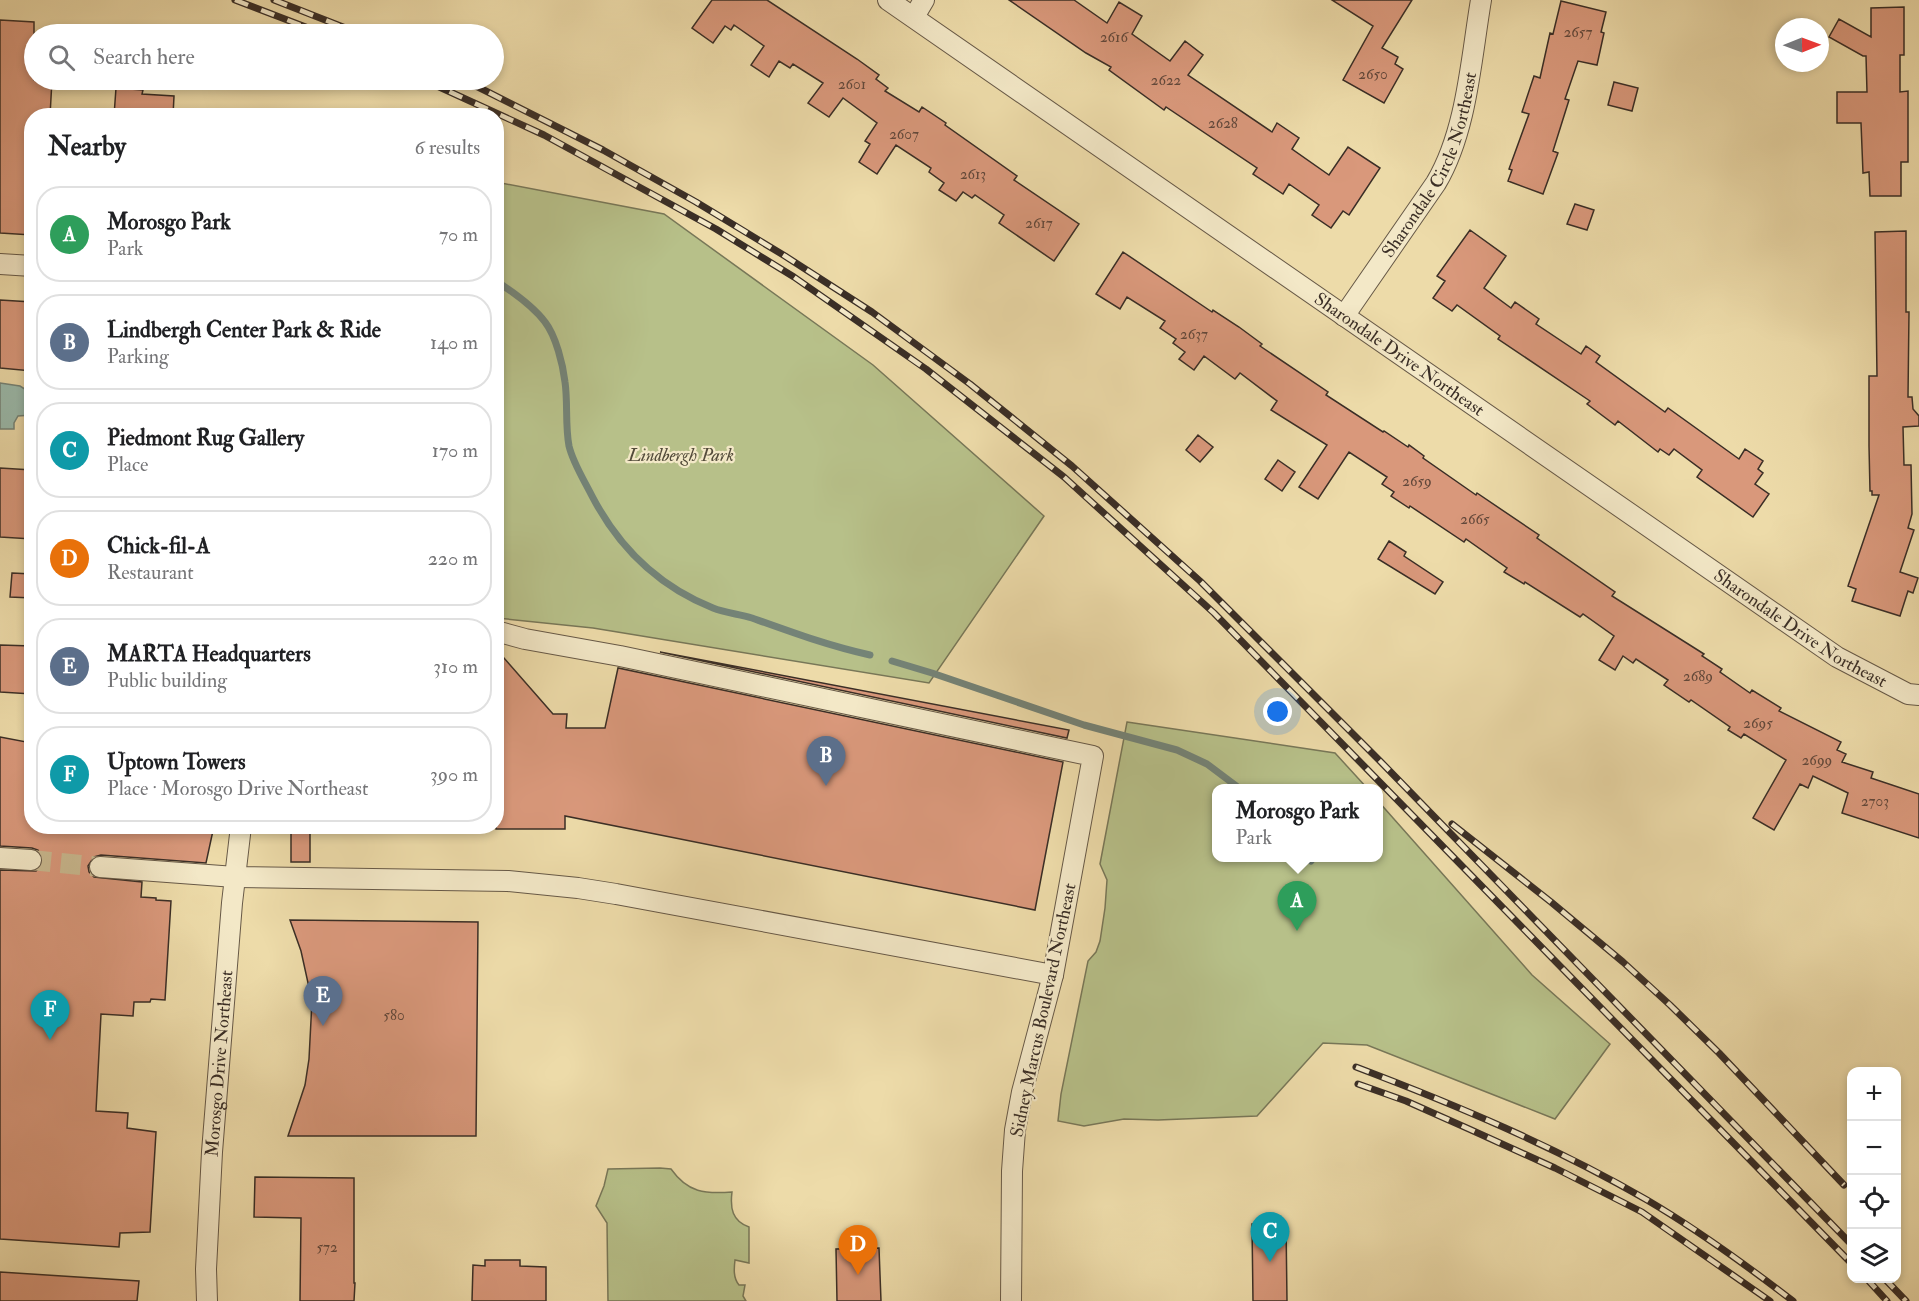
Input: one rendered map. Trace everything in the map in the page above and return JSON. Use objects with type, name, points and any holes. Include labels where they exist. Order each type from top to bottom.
[{"type":"street","name":"Sharondale Drive Northeast","points":[[888,0],[1837,657],[1908,694],[1919,695]]},
{"type":"street","points":[[914,17],[924,0]]},
{"type":"street","name":"Sharondale Circle Northeast","points":[[1344,316],[1437,183],[1447,165],[1459,130],[1481,0]]},
{"type":"street","points":[[0,264],[24,266]]},
{"type":"street","name":"Sidney Marcus Boulevard Northeast","points":[[504,633],[1093,756],[1053,975],[1022,1092],[1015,1130],[1012,1171],[1011,1301]]},
{"type":"street","name":"Morosgo Drive Northeast","points":[[207,1301],[206,1269],[212,1152],[240,834]]},
{"type":"street","points":[[0,858],[31,860]]},
{"type":"street","points":[[100,867],[235,877],[508,881],[567,886],[1053,975]]},
{"type":"green space","name":"Lindbergh Park","points":[[504,184],[664,214],[873,365],[1044,516],[929,683],[593,628],[504,619]]},
{"type":"green space","points":[[1127,722],[1335,753],[1363,784],[1212,784],[1212,862],[1383,862],[1383,807],[1532,975],[1610,1044],[1555,1119],[1367,1045],[1323,1043],[1257,1116],[1124,1119],[1084,1126],[1058,1121],[1061,1094],[1088,961],[1096,952],[1100,941],[1107,880],[1100,864]]},
{"type":"green space","points":[[608,1169],[671,1169],[684,1183],[698,1190],[713,1193],[732,1192],[733,1213],[739,1221],[749,1227],[749,1263],[735,1260],[734,1266],[737,1282],[739,1285],[745,1285],[743,1296],[746,1301],[608,1301],[607,1223],[596,1206]]},
{"type":"shaded area","points":[[0,383],[20,386],[24,389],[24,416],[18,416],[14,429],[0,429]]},
{"type":"building","points":[[712,0],[767,0],[879,75],[876,79],[888,88],[885,91],[919,112],[922,107],[1017,176],[1014,180],[1079,224],[1054,261],[999,223],[1004,215],[975,195],[972,198],[963,192],[956,201],[939,190],[944,183],[929,172],[931,168],[896,145],[877,174],[859,162],[870,144],[865,141],[877,123],[843,98],[829,117],[808,103],[823,83],[793,64],[790,68],[779,61],[769,77],[751,65],[764,46],[734,25],[731,30],[725,26],[713,43],[692,28]]},
{"type":"building","points":[[1009,0],[1074,0],[1107,23],[1119,2],[1142,16],[1132,34],[1170,61],[1185,41],[1203,55],[1188,75],[1272,132],[1277,123],[1299,138],[1292,149],[1329,175],[1348,147],[1380,168],[1349,215],[1343,211],[1331,228],[1312,215],[1319,205],[1289,184],[1283,194],[1253,174],[1257,168],[1166,107],[1164,110],[1109,70],[1111,67],[1086,53]]},
{"type":"building","points":[[1332,0],[1412,0],[1382,48],[1398,57],[1395,64],[1403,69],[1384,103],[1343,80],[1373,26]]},
{"type":"building","points":[[1561,1],[1606,12],[1597,65],[1578,61],[1565,99],[1569,100],[1553,151],[1558,153],[1543,194],[1508,181],[1512,170],[1509,169],[1529,114],[1522,112],[1534,76],[1540,78],[1550,33],[1553,34]]},
{"type":"building","points":[[1904,7],[1904,55],[1900,55],[1900,92],[1908,91],[1908,162],[1901,162],[1901,196],[1870,196],[1869,172],[1863,173],[1861,123],[1837,123],[1837,92],[1867,92],[1866,56],[1829,37],[1839,19],[1871,37],[1871,8]]},
{"type":"building","points":[[0,20],[34,22],[34,24],[24,24],[24,90],[51,90],[50,108],[24,108],[24,234],[0,233]]},
{"type":"building","points":[[1614,82],[1638,88],[1632,111],[1608,105]]},
{"type":"building","points":[[116,90],[143,90],[142,94],[174,96],[173,108],[115,108]]},
{"type":"building","points":[[1575,204],[1594,210],[1587,230],[1567,224]]},
{"type":"building","points":[[1470,230],[1506,256],[1484,288],[1511,308],[1515,302],[1539,319],[1536,324],[1581,354],[1586,346],[1600,356],[1596,362],[1665,412],[1668,408],[1739,459],[1745,449],[1763,461],[1758,469],[1763,473],[1755,484],[1769,494],[1753,517],[1697,477],[1702,470],[1674,449],[1669,455],[1660,449],[1658,452],[1618,421],[1615,425],[1587,404],[1590,401],[1498,339],[1500,336],[1457,305],[1452,311],[1433,298],[1445,281],[1437,276]]},
{"type":"building","points":[[1906,231],[1906,312],[1909,312],[1908,397],[1912,397],[1913,409],[1919,416],[1919,426],[1903,427],[1904,465],[1911,465],[1912,514],[1908,528],[1914,530],[1900,572],[1918,578],[1913,593],[1908,591],[1900,616],[1852,601],[1856,589],[1848,586],[1879,495],[1872,495],[1870,491],[1869,446],[1869,376],[1877,376],[1875,232]]},
{"type":"building","points":[[1123,252],[1212,312],[1213,310],[1239,327],[1262,344],[1260,346],[1328,392],[1326,395],[1383,432],[1408,447],[1409,445],[1424,456],[1423,458],[1476,495],[1477,493],[1539,535],[1537,538],[1615,592],[1612,596],[1704,654],[1702,656],[1722,669],[1720,672],[1750,693],[1752,690],[1781,708],[1779,711],[1841,742],[1837,750],[1846,754],[1842,762],[1873,772],[1871,778],[1919,794],[1919,838],[1842,813],[1848,793],[1813,776],[1808,788],[1800,784],[1774,830],[1753,818],[1786,760],[1744,734],[1741,738],[1728,730],[1730,727],[1691,700],[1689,702],[1664,685],[1668,680],[1636,659],[1633,663],[1623,656],[1615,670],[1599,660],[1614,636],[1583,614],[1580,617],[1525,582],[1524,584],[1504,572],[1507,568],[1466,539],[1464,542],[1391,496],[1394,492],[1382,484],[1387,477],[1349,452],[1318,499],[1299,487],[1327,445],[1271,410],[1277,401],[1240,373],[1235,379],[1204,356],[1194,370],[1179,359],[1185,352],[1173,343],[1176,339],[1160,328],[1165,321],[1127,297],[1120,309],[1096,294]]},
{"type":"building","points":[[0,300],[24,302],[24,370],[0,368]]},
{"type":"building","points":[[1198,435],[1213,447],[1200,462],[1186,450]]},
{"type":"building","points":[[1278,460],[1295,472],[1282,491],[1265,479]]},
{"type":"building","points":[[0,468],[24,470],[24,538],[0,537]]},
{"type":"building","points":[[1389,541],[1406,552],[1404,556],[1443,582],[1435,594],[1378,559]]},
{"type":"building","points":[[12,573],[24,574],[24,598],[10,597]]},
{"type":"building","points":[[0,645],[24,646],[24,694],[0,692]]},
{"type":"building","points":[[660,652],[1069,730],[1067,738]]},
{"type":"building","points":[[504,658],[553,714],[567,714],[566,728],[605,728],[618,668],[1063,762],[1035,910],[565,816],[565,829],[504,829]]},
{"type":"building","points":[[0,737],[24,742],[24,834],[212,834],[206,863],[101,855],[94,857],[88,866],[89,872],[94,877],[142,882],[141,897],[171,901],[165,1000],[151,999],[150,1002],[134,1002],[133,1016],[101,1014],[96,1111],[128,1113],[127,1128],[156,1132],[150,1232],[120,1233],[119,1247],[0,1239],[0,870],[36,871],[41,867],[43,860],[38,850],[32,848],[0,846]]},
{"type":"building","points":[[291,834],[310,834],[310,862],[291,862]]},
{"type":"building","points":[[290,920],[478,922],[476,1136],[288,1136],[305,1085],[309,1059],[312,1001],[301,951]]},
{"type":"building","points":[[255,1177],[354,1178],[354,1301],[300,1301],[301,1218],[254,1217]]},
{"type":"building","points":[[1286,1223],[1287,1301],[1253,1301],[1252,1224]]},
{"type":"building","points":[[879,1248],[881,1301],[837,1301],[836,1249]]},
{"type":"building","points":[[485,1260],[520,1260],[520,1266],[546,1267],[546,1301],[472,1301],[473,1265],[485,1266]]},
{"type":"building","points":[[0,1272],[139,1281],[137,1301],[0,1301]]},
{"type":"waterway","points":[[504,287],[529,305],[549,328],[564,375],[568,438],[573,459],[603,515],[642,563],[675,589],[713,608],[870,655]]},
{"type":"waterway","points":[[892,661],[1084,725],[1177,750],[1207,764],[1234,784]]},
{"type":"tunnel","points":[[31,860],[100,867]]},
{"type":"railway","points":[[235,0],[298,24]]},
{"type":"railway","points":[[274,0],[335,24]]},
{"type":"railway","points":[[446,90],[485,108]]},
{"type":"railway","points":[[484,90],[603,150],[696,202],[785,256],[872,312],[970,384],[1072,466],[1200,581],[1380,761],[1847,1240]]},
{"type":"railway","points":[[504,117],[544,135],[716,229],[794,277],[926,369],[1064,477],[1214,613],[1382,784]]},
{"type":"railway","points":[[1383,785],[1847,1259]]},
{"type":"railway","points":[[1452,824],[1551,902],[1670,1005],[1719,1053],[1844,1185]]},
{"type":"railway","points":[[1356,1067],[1504,1128],[1612,1180],[1666,1211],[1740,1261],[1793,1301]]},
{"type":"railway","points":[[1358,1084],[1406,1101],[1469,1129],[1555,1168],[1642,1212],[1770,1301]]},
{"type":"railway","points":[[1871,1283],[1887,1301]]},
{"type":"railway","points":[[1889,1283],[1906,1301]]},
{"type":"place","name":"Lindbergh Center Park & Ride","points":[[826,786]]},
{"type":"place","name":"Morosgo Park","points":[[1297,931]]},
{"type":"place","name":"MARTA Headquarters","points":[[323,1026]]},
{"type":"place","name":"Uptown Towers","points":[[50,1040]]},
{"type":"place","name":"Piedmont Rug Gallery","points":[[1270,1262]]},
{"type":"place","name":"Chick-fil-A","points":[[858,1275]]}]
